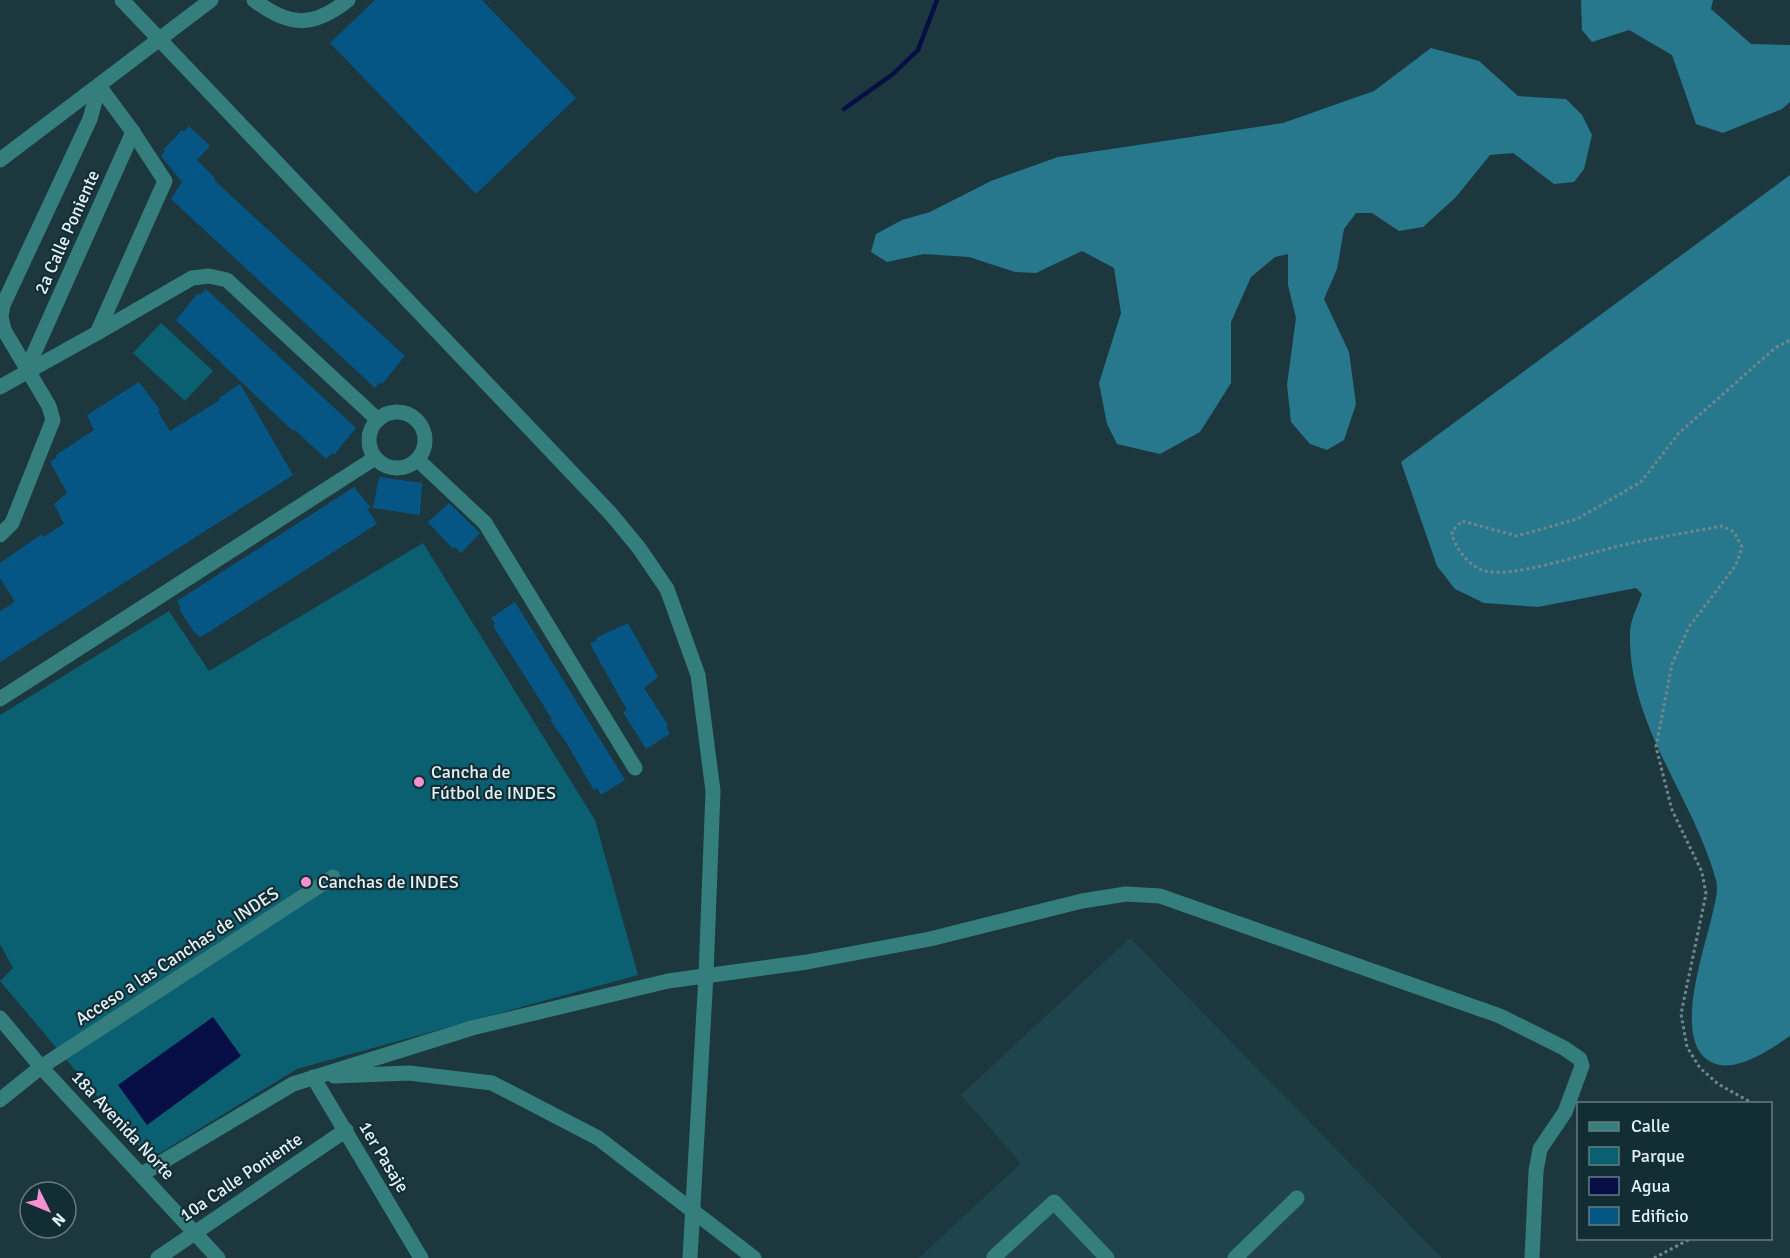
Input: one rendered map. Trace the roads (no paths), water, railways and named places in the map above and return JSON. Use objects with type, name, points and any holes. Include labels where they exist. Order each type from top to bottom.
[{"type":"street","points":[[122,0],[610,514],[639,548],[667,589],[698,675],[713,791],[706,975],[690,1258]]},
{"type":"street","points":[[0,160],[211,0]]},
{"type":"street","points":[[254,0],[275,16],[301,22],[318,20],[348,0]]},
{"type":"street","points":[[97,333],[165,181],[99,86]]},
{"type":"street","points":[[0,535],[12,523],[53,420],[49,406],[26,371],[4,330],[1,317],[3,305],[90,120],[99,86]]},
{"type":"street","name":"2a Calle Poniente","points":[[26,371],[133,132]]},
{"type":"street","points":[[0,387],[192,278],[209,276],[227,280],[378,420]]},
{"type":"street","points":[[396,412],[405,413],[421,424],[426,443],[418,460],[400,469],[391,468],[375,458],[369,442],[369,434],[378,420],[396,412]]},
{"type":"street","points":[[0,699],[375,458]]},
{"type":"street","points":[[418,460],[484,523],[635,768]]},
{"type":"street","name":"Acceso a las Canchas de INDES","points":[[0,1100],[41,1067],[333,877]]},
{"type":"street","points":[[142,1174],[293,1084],[472,1028],[648,985],[865,952],[930,939],[1082,901],[1126,894],[1160,896],[1500,1016],[1564,1048],[1580,1059],[1582,1066],[1565,1112],[1551,1129],[1540,1149],[1536,1171],[1532,1258]]},
{"type":"street","name":"18a Avenida Norte","points":[[0,1018],[41,1067],[218,1258]]},
{"type":"street","points":[[312,1077],[410,1073],[492,1083],[597,1138],[754,1258]]},
{"type":"street","name":"1er Pasaje","points":[[312,1077],[421,1258]]},
{"type":"street","name":"10a Calle Poniente","points":[[158,1258],[346,1130]]},
{"type":"street","points":[[1235,1258],[1297,1198]]},
{"type":"street","points":[[994,1257],[1054,1202],[1107,1258]]},
{"type":"water","points":[[213,1017],[241,1056],[147,1125],[118,1085]]},
{"type":"waterway","points":[[844,109],[893,74],[918,50],[937,0]]},
{"type":"place","name":"Cancha de Fútbol de INDES","points":[[419,782]]},
{"type":"place","name":"Canchas de INDES","points":[[306,882]]}]
